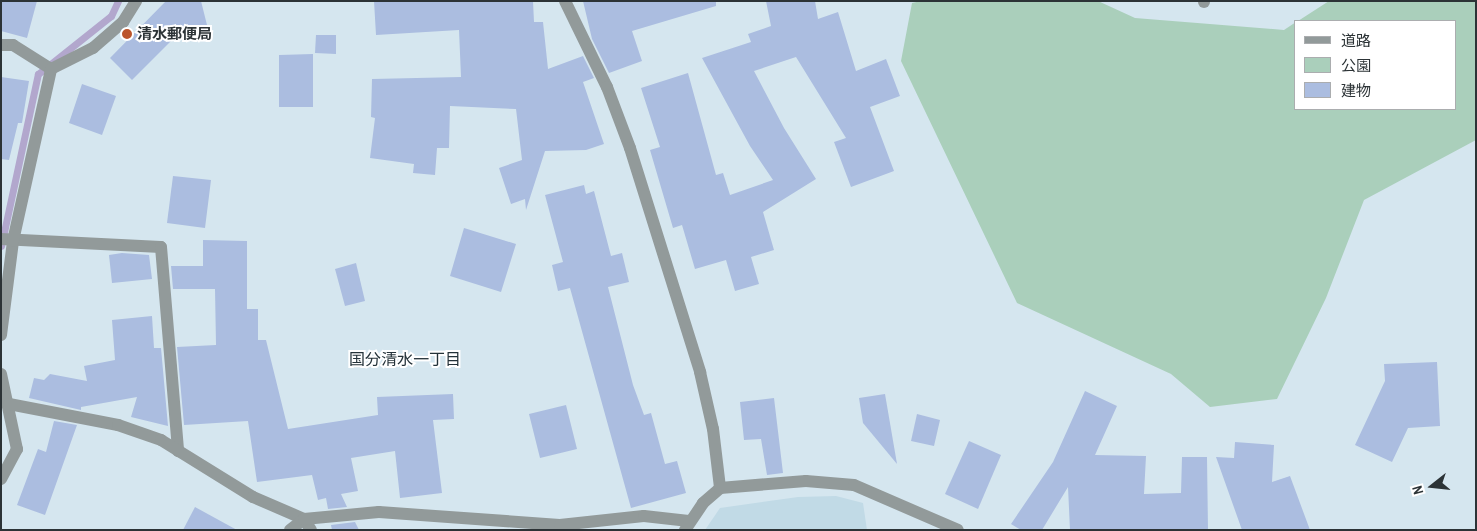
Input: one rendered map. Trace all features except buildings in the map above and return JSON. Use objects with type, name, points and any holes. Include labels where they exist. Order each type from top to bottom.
[{"type":"street","points":[[1,335],[7,240],[51,70],[93,48],[123,22],[136,1]]},
{"type":"street","points":[[565,1],[607,87],[630,148],[700,372],[713,430],[720,488]]},
{"type":"street","points":[[1,45],[13,45],[51,70]]},
{"type":"street","points":[[7,240],[161,247],[178,451]]},
{"type":"street","points":[[1,374],[18,449],[1,478]]},
{"type":"street","points":[[6,397],[118,425],[161,440],[253,497],[308,524]]},
{"type":"street","points":[[290,530],[308,524],[379,512],[560,525],[644,516],[687,526],[720,488],[806,481],[854,485],[958,530]]},
{"type":"shaded area","points":[[836,496],[863,503],[867,530],[705,530],[720,508],[798,497]]},
{"type":"green space","points":[[921,1],[1098,1],[1135,18],[1284,30],[1294,23],[1294,110],[1457,110],[1457,20],[1300,20],[1329,1],[1476,1],[1476,140],[1364,200],[1326,298],[1277,399],[1210,407],[1171,374],[1017,303],[901,61],[912,3]]},
{"type":"waterway","points":[[1,246],[38,74],[111,16],[118,1]]},
{"type":"place","name":"清水郵便局","points":[[127,34]]},
{"type":"district","name":"国分清水一丁目","points":[[405,359]]}]
